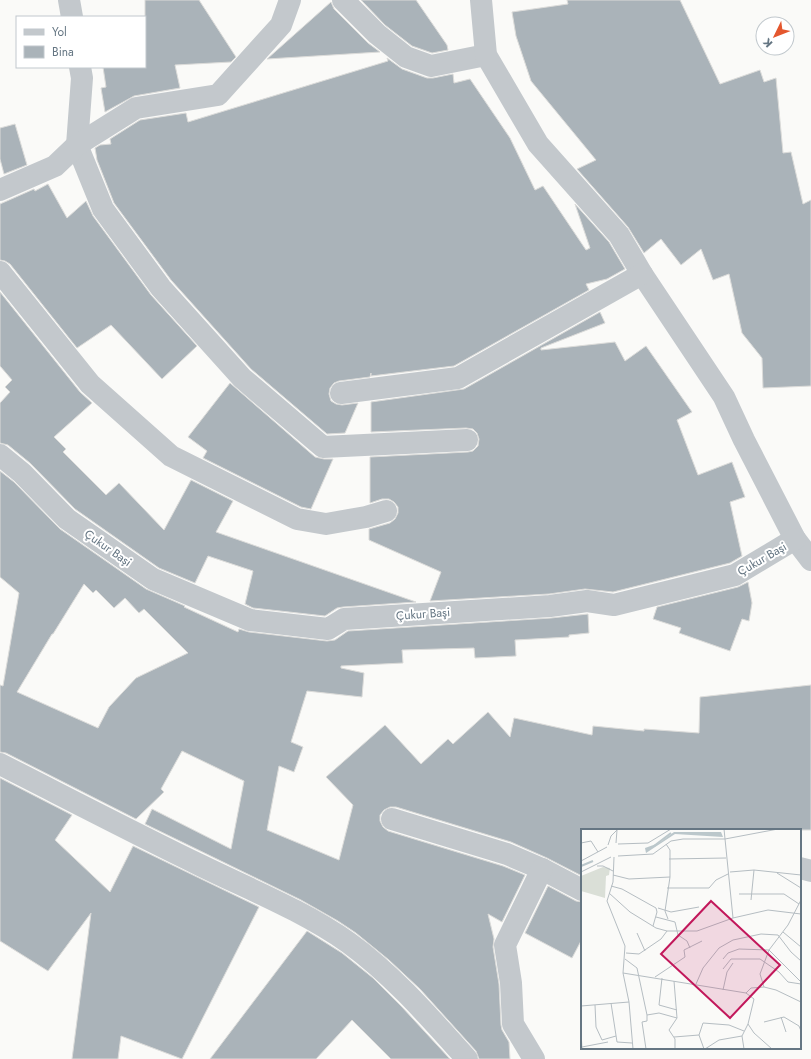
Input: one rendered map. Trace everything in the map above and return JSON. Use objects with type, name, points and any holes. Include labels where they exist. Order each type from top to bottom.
[{"type":"street","points":[[69,0],[72,16]]},
{"type":"street","points":[[0,190],[55,166],[77,145],[136,108],[218,95],[281,25],[290,0]]},
{"type":"street","points":[[342,0],[377,34],[406,57],[431,66],[486,55]]},
{"type":"street","points":[[481,0],[486,55],[538,144],[619,235],[642,274],[724,397],[744,440],[795,540],[811,560]]},
{"type":"street","points":[[80,68],[82,78],[77,145],[103,209],[161,288],[242,378],[323,447],[467,440]]},
{"type":"street","points":[[0,272],[90,384],[171,456],[297,519],[326,524],[366,517],[386,511]]},
{"type":"street","points":[[341,393],[458,378],[642,274]]},
{"type":"street","name":"Çukur Başi","points":[[0,455],[22,473],[67,519],[153,579],[250,620],[328,629],[344,619],[550,606],[587,601],[614,605],[735,575],[795,540]]},
{"type":"street","points":[[0,764],[155,843],[308,917],[349,943],[374,963],[420,1008],[467,1059]]},
{"type":"street","points":[[392,819],[507,854],[542,869],[581,889]]},
{"type":"street","points":[[801,868],[811,871]]},
{"type":"street","points":[[534,1059],[513,1024],[511,983],[505,945],[542,869]]},
{"type":"building","points":[[145,0],[199,0],[236,57],[231,62],[175,65],[180,88],[134,96],[105,112],[101,88],[106,87],[103,68],[146,68]]},
{"type":"building","points":[[361,0],[416,0],[447,45],[448,50],[432,53],[412,46],[385,25]]},
{"type":"building","points":[[567,0],[680,0],[720,84],[760,70],[764,82],[776,78],[783,153],[791,152],[803,204],[811,200],[811,386],[763,388],[762,358],[742,333],[729,274],[713,280],[701,249],[681,265],[661,239],[644,253],[628,227],[577,169],[596,160],[531,81],[516,36],[512,12],[568,4]]},
{"type":"building","points":[[331,2],[334,9],[368,43],[380,52],[267,59]]},
{"type":"building","points":[[387,58],[402,69],[427,78],[453,74],[454,83],[470,79],[510,138],[535,190],[543,186],[586,250],[590,248],[575,204],[609,242],[625,269],[607,279],[586,284],[589,290],[454,366],[371,376],[371,373],[370,377],[334,383],[330,388],[329,394],[331,401],[342,405],[358,403],[345,433],[327,434],[251,369],[171,280],[114,203],[97,160],[95,148],[100,145],[111,144],[110,139],[140,120],[186,113],[188,122],[388,61]]},
{"type":"building","points":[[15,124],[27,165],[4,174],[0,159],[0,128]]},
{"type":"building","points":[[48,184],[67,218],[86,201],[93,216],[151,295],[197,346],[162,379],[111,325],[77,348],[10,264],[0,260],[0,204],[34,189],[35,191]]},
{"type":"building","points":[[0,292],[80,392],[92,403],[54,437],[66,449],[63,452],[106,495],[119,483],[164,530],[191,480],[233,501],[216,532],[416,602],[343,607],[337,608],[325,616],[253,608],[245,604],[253,571],[208,556],[195,583],[159,568],[75,509],[30,463],[8,445],[0,443],[0,403],[10,392],[5,387],[12,380],[0,366]]},
{"type":"building","points":[[600,312],[605,323],[541,348],[541,350],[615,342],[625,361],[646,346],[692,412],[677,420],[698,475],[732,462],[745,497],[730,502],[742,556],[730,563],[613,592],[585,589],[549,594],[430,601],[441,572],[369,540],[369,529],[390,523],[395,519],[398,513],[398,507],[389,499],[382,499],[370,503],[370,457],[468,452],[473,451],[478,446],[479,439],[477,433],[473,429],[466,428],[371,432],[371,402],[464,389]]},
{"type":"building","points":[[230,383],[315,457],[333,459],[311,509],[301,507],[203,458],[207,451],[188,437]]},
{"type":"building","points":[[0,471],[14,482],[60,529],[146,589],[238,632],[239,629],[249,632],[327,641],[335,640],[348,631],[551,618],[588,614],[589,633],[569,635],[569,637],[515,640],[516,656],[475,658],[474,648],[402,650],[403,663],[341,666],[341,668],[364,673],[362,697],[307,691],[291,742],[303,747],[294,772],[279,766],[267,830],[339,860],[353,805],[326,777],[385,725],[421,764],[448,739],[453,744],[488,712],[510,737],[514,718],[592,735],[593,726],[644,731],[644,729],[699,733],[700,697],[811,685],[811,830],[581,829],[581,875],[511,842],[396,807],[390,807],[384,810],[380,815],[380,821],[383,827],[388,831],[503,866],[525,875],[502,922],[488,914],[494,939],[493,947],[499,984],[501,1025],[502,1030],[509,1042],[510,1059],[479,1059],[476,1051],[420,989],[389,960],[356,933],[301,900],[145,824],[152,809],[231,849],[244,781],[182,751],[161,789],[164,792],[136,819],[6,753],[0,752],[0,685],[3,686],[19,593],[0,577]],"holes":[[[84,584],[93,593],[96,590],[114,608],[125,598],[139,613],[144,609],[188,653],[136,678],[109,707],[98,728],[17,692]]]},
{"type":"building","points":[[748,582],[752,603],[749,621],[742,619],[730,651],[679,633],[681,628],[653,619],[657,607],[738,587]]},
{"type":"building","points":[[0,778],[72,815],[55,840],[110,892],[133,846],[259,907],[182,1059],[121,1036],[118,1059],[72,1059],[91,913],[48,971],[0,941]]},
{"type":"building","points":[[548,886],[576,901],[581,902],[581,941],[572,958],[525,933]]},
{"type":"building","points":[[307,931],[342,953],[373,978],[450,1059],[391,1059],[352,1020],[316,1059],[210,1059]]}]
